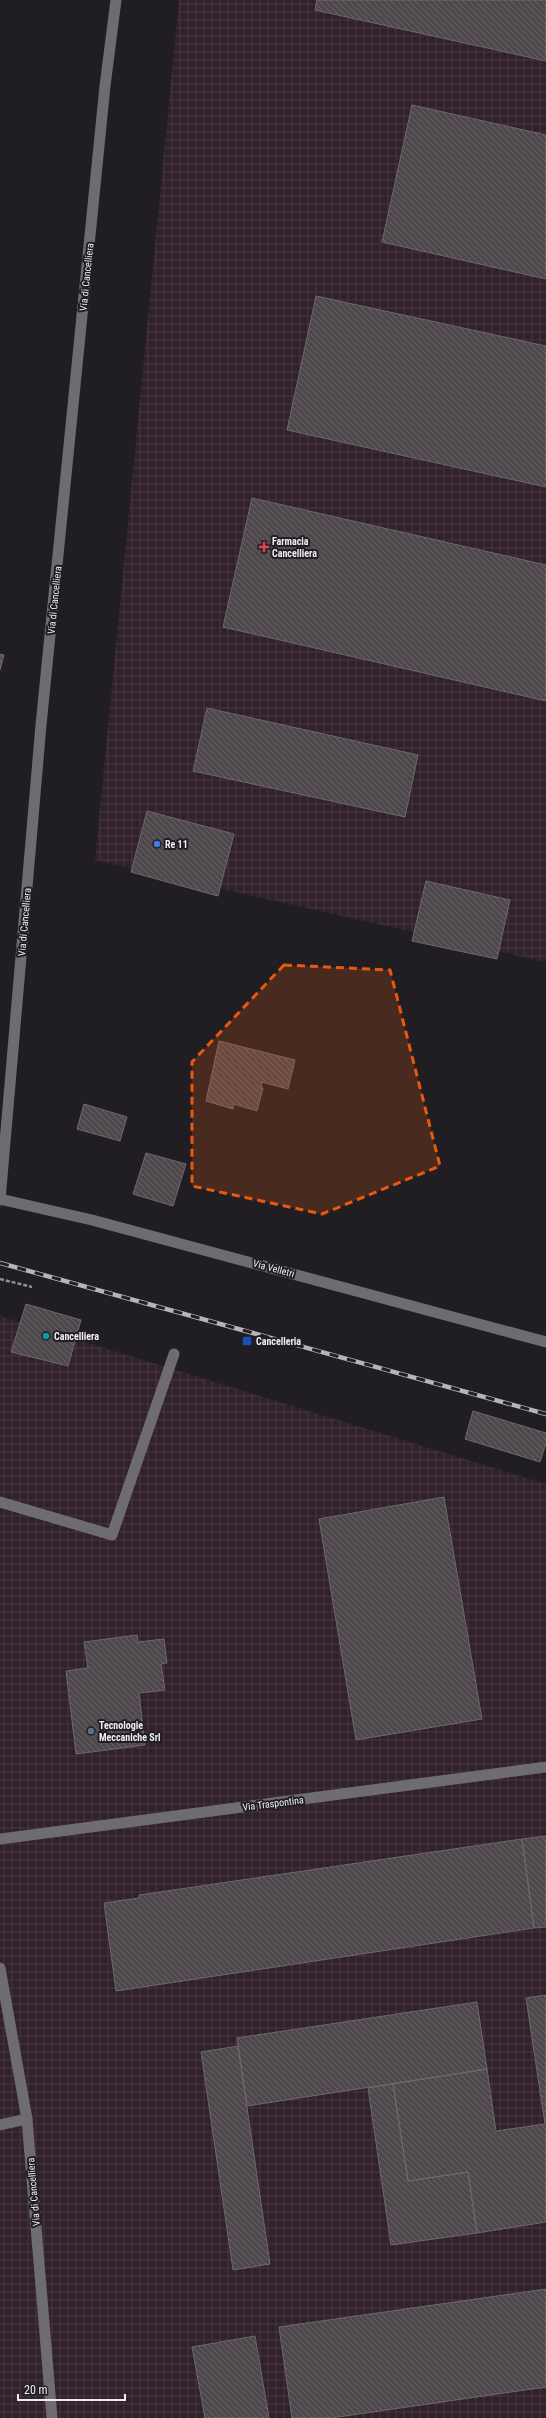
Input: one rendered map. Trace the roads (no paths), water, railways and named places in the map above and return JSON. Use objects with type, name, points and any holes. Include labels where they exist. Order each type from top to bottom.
[{"type":"street","name":"Via di Cancelliera","points":[[0,1200],[41,725],[105,86],[116,0]]},
{"type":"street","name":"Via Velletri","points":[[0,1200],[100,1222],[546,1342]]},
{"type":"street","points":[[0,1502],[112,1535],[174,1354]]},
{"type":"street","name":"Via Traspontina","points":[[0,1839],[546,1767]]},
{"type":"street","name":"Via di Cancelliera","points":[[0,1968],[27,2118],[52,2418]]},
{"type":"street","points":[[0,2125],[27,2118]]},
{"type":"railway","points":[[0,1263],[546,1414]]},
{"type":"place","name":"Farmacia Cancelliera","points":[[264,547]]},
{"type":"place","name":"Re 11","points":[[157,844]]},
{"type":"place","name":"Cancelliera","points":[[46,1336]]},
{"type":"place","name":"Cancelleria","points":[[247,1341]]},
{"type":"place","name":"Tecnologie Meccaniche Srl","points":[[91,1731]]}]
